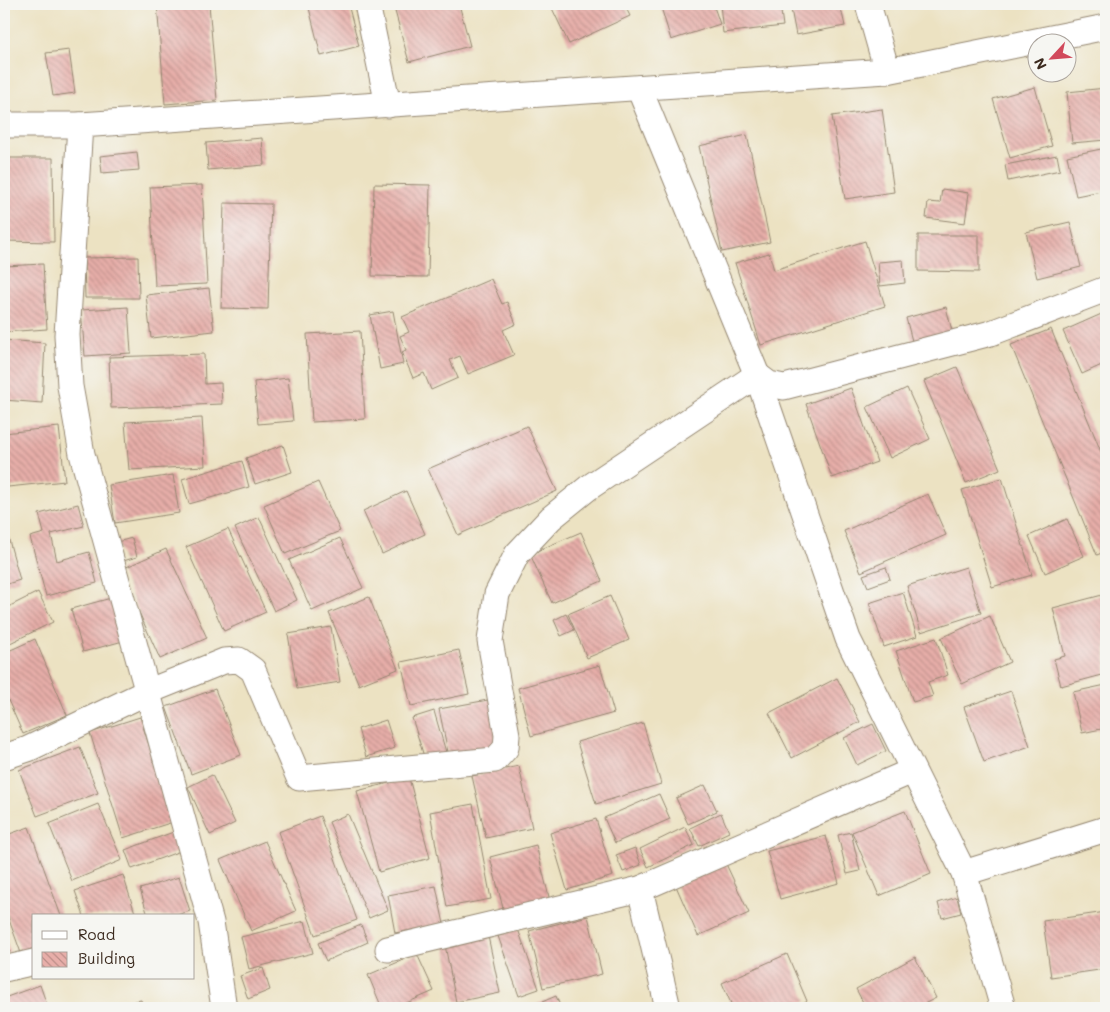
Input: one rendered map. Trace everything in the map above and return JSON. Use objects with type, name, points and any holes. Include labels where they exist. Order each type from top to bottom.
[{"type":"street","points":[[367,4],[388,104]]},
{"type":"street","points":[[868,4],[887,71]]},
{"type":"street","points":[[4,125],[80,125],[887,71],[1106,27]]},
{"type":"street","points":[[639,88],[757,376],[848,640],[964,873],[1004,1008]]},
{"type":"street","points":[[80,125],[67,335],[70,386],[82,454],[147,692],[224,1008]]},
{"type":"street","points":[[757,376],[769,384],[784,387],[991,333],[1106,289]]},
{"type":"street","points":[[4,757],[28,749],[147,692],[224,661],[239,660],[252,670],[299,778],[495,760],[506,748],[507,735],[490,641],[497,594],[517,554],[551,518],[588,488],[757,376]]},
{"type":"street","points":[[388,949],[640,889],[912,771]]},
{"type":"street","points":[[964,873],[1106,829]]},
{"type":"street","points":[[640,889],[668,1008]]},
{"type":"street","points":[[4,969],[32,962]]},
{"type":"building","points":[[157,4],[209,4],[217,100],[165,104]]},
{"type":"building","points":[[308,4],[348,4],[359,46],[321,56]]},
{"type":"building","points":[[393,4],[459,4],[470,46],[409,62]]},
{"type":"building","points":[[550,4],[624,4],[630,16],[569,44]]},
{"type":"building","points":[[660,4],[713,4],[720,24],[671,40]]},
{"type":"building","points":[[720,4],[780,4],[783,26],[723,33]]},
{"type":"building","points":[[790,4],[840,4],[845,26],[796,35]]},
{"type":"building","points":[[69,50],[75,93],[53,96],[46,53]]},
{"type":"building","points":[[1035,87],[1052,146],[1010,158],[993,99]]},
{"type":"building","points":[[1106,88],[1106,140],[1072,143],[1067,92]]},
{"type":"building","points":[[882,109],[894,192],[845,199],[832,116]]},
{"type":"building","points":[[747,135],[770,242],[722,252],[699,146]]},
{"type":"building","points":[[262,138],[264,165],[208,170],[206,143]]},
{"type":"building","points":[[1106,148],[1106,190],[1076,196],[1067,156]]},
{"type":"building","points":[[137,152],[139,170],[102,173],[100,156]]},
{"type":"building","points":[[1057,155],[1060,170],[1008,181],[1005,165]]},
{"type":"building","points":[[4,158],[53,158],[54,242],[4,241]]},
{"type":"building","points":[[374,184],[430,185],[428,277],[372,276]]},
{"type":"building","points":[[202,185],[207,284],[155,286],[150,187]]},
{"type":"building","points":[[942,189],[969,193],[965,223],[926,218],[928,202],[940,203]]},
{"type":"building","points":[[224,203],[271,204],[268,309],[221,308]]},
{"type":"building","points":[[1070,222],[1081,267],[1037,278],[1026,232]]},
{"type":"building","points":[[918,235],[979,235],[979,272],[918,271]]},
{"type":"building","points":[[865,241],[885,306],[761,345],[735,263],[769,253],[774,270]]},
{"type":"building","points":[[138,257],[139,298],[85,298],[84,258]]},
{"type":"building","points":[[903,260],[905,283],[880,286],[878,262]]},
{"type":"building","points":[[43,264],[47,329],[4,332],[4,266]]},
{"type":"building","points":[[491,279],[502,304],[507,302],[516,324],[503,330],[514,355],[468,374],[460,356],[450,360],[458,378],[431,390],[424,373],[413,378],[402,352],[406,350],[400,336],[409,332],[402,317]]},
{"type":"building","points":[[209,288],[214,331],[151,338],[146,295]]},
{"type":"building","points":[[128,307],[131,353],[85,356],[81,310]]},
{"type":"building","points":[[946,307],[952,331],[912,341],[906,318]]},
{"type":"building","points":[[393,311],[403,364],[380,369],[370,315]]},
{"type":"building","points":[[1106,312],[1106,363],[1082,374],[1063,331]]},
{"type":"building","points":[[1051,329],[1106,464],[1106,551],[1097,555],[1011,345]]},
{"type":"building","points":[[360,331],[365,419],[312,422],[307,334]]},
{"type":"building","points":[[4,340],[45,343],[42,403],[4,400]]},
{"type":"building","points":[[204,354],[205,384],[221,383],[222,404],[111,408],[109,357]]},
{"type":"building","points":[[957,367],[1000,469],[966,483],[924,381]]},
{"type":"building","points":[[288,378],[293,421],[258,424],[254,382]]},
{"type":"building","points":[[851,388],[877,462],[832,478],[806,404]]},
{"type":"building","points":[[907,388],[930,439],[890,458],[867,407]]},
{"type":"building","points":[[202,418],[205,466],[129,470],[125,422]]},
{"type":"building","points":[[527,426],[557,491],[458,535],[428,469]]},
{"type":"building","points":[[59,427],[65,481],[8,487],[4,433]]},
{"type":"building","points":[[283,445],[292,472],[255,484],[246,458]]},
{"type":"building","points":[[242,461],[249,487],[189,504],[182,479]]},
{"type":"building","points":[[173,475],[179,513],[115,523],[109,485]]},
{"type":"building","points":[[1002,478],[1032,575],[992,587],[962,490]]},
{"type":"building","points":[[318,482],[340,531],[285,554],[264,505]]},
{"type":"building","points":[[406,491],[425,534],[382,554],[363,511]]},
{"type":"building","points":[[928,494],[946,535],[861,572],[844,531]]},
{"type":"building","points":[[78,504],[84,526],[51,534],[57,561],[89,552],[97,583],[46,596],[30,537],[44,533],[39,514]]},
{"type":"building","points":[[259,517],[297,600],[274,611],[235,528]]},
{"type":"building","points":[[1067,519],[1084,556],[1045,573],[1029,536]]},
{"type":"building","points":[[228,529],[266,612],[224,631],[186,547]]},
{"type":"building","points":[[581,532],[602,581],[552,603],[530,554]]},
{"type":"building","points":[[7,533],[20,580],[4,585],[4,534]]},
{"type":"building","points":[[132,538],[137,557],[123,561],[117,542]]},
{"type":"building","points":[[340,538],[363,588],[312,611],[289,560]]},
{"type":"building","points":[[166,549],[207,638],[160,659],[120,570]]},
{"type":"building","points":[[886,567],[890,579],[868,587],[863,575]]},
{"type":"building","points":[[966,567],[981,613],[921,632],[907,586]]},
{"type":"building","points":[[38,592],[53,622],[4,646],[4,609]]},
{"type":"building","points":[[903,592],[917,636],[884,647],[869,603]]},
{"type":"building","points":[[1106,594],[1106,674],[1061,686],[1054,659],[1065,656],[1053,608]]},
{"type":"building","points":[[610,596],[629,640],[587,658],[568,614]]},
{"type":"building","points":[[369,597],[398,669],[359,685],[329,613]]},
{"type":"building","points":[[111,598],[123,641],[83,652],[71,609]]},
{"type":"building","points":[[566,614],[574,630],[561,636],[554,620]]},
{"type":"building","points":[[990,616],[1010,662],[962,684],[941,638]]},
{"type":"building","points":[[331,627],[340,682],[297,689],[288,634]]},
{"type":"building","points":[[936,638],[948,675],[928,682],[933,696],[913,702],[896,651]]},
{"type":"building","points":[[35,639],[67,715],[23,734],[4,691],[4,653]]},
{"type":"building","points":[[459,650],[469,694],[411,706],[401,662]]},
{"type":"building","points":[[600,665],[614,713],[531,736],[518,688]]},
{"type":"building","points":[[837,678],[860,722],[792,758],[769,713]]},
{"type":"building","points":[[1106,685],[1106,728],[1082,733],[1073,692]]},
{"type":"building","points":[[215,689],[241,755],[191,774],[166,707]]},
{"type":"building","points":[[1011,691],[1030,746],[984,762],[964,707]]},
{"type":"building","points":[[493,699],[503,746],[449,757],[439,709]]},
{"type":"building","points":[[434,711],[448,759],[427,766],[412,718]]},
{"type":"building","points":[[140,717],[173,822],[123,838],[90,733]]},
{"type":"building","points":[[386,720],[395,748],[366,757],[358,729]]},
{"type":"building","points":[[643,723],[661,784],[596,804],[577,742]]},
{"type":"building","points":[[873,724],[886,751],[857,765],[844,738]]},
{"type":"building","points":[[80,747],[98,793],[37,816],[19,770]]},
{"type":"building","points":[[519,766],[532,828],[486,838],[472,776]]},
{"type":"building","points":[[212,775],[235,823],[210,835],[188,787]]},
{"type":"building","points":[[409,778],[430,858],[379,872],[357,791]]},
{"type":"building","points":[[705,785],[717,811],[688,824],[676,798]]},
{"type":"building","points":[[659,794],[670,819],[615,843],[604,818]]},
{"type":"building","points":[[98,804],[122,860],[72,881],[49,824]]},
{"type":"building","points":[[473,804],[491,899],[447,907],[430,812]]},
{"type":"building","points":[[905,811],[931,874],[879,896],[852,832]]},
{"type":"building","points":[[721,813],[729,832],[699,846],[690,828]]},
{"type":"building","points":[[348,814],[388,910],[369,918],[329,822]]},
{"type":"building","points":[[320,816],[357,920],[315,935],[278,832]]},
{"type":"building","points":[[596,819],[613,876],[567,890],[550,833]]},
{"type":"building","points":[[29,827],[60,914],[32,914],[32,949],[21,953],[4,906],[4,836]]},
{"type":"building","points":[[685,827],[694,845],[648,867],[640,849]]},
{"type":"building","points":[[176,831],[183,850],[132,869],[125,850]]},
{"type":"building","points":[[851,832],[860,871],[847,874],[838,835]]},
{"type":"building","points":[[826,836],[839,883],[780,899],[767,851]]},
{"type":"building","points":[[265,841],[296,911],[251,931],[220,860]]},
{"type":"building","points":[[536,845],[550,901],[504,912],[490,857]]},
{"type":"building","points":[[635,848],[641,865],[623,872],[616,855]]},
{"type":"building","points":[[726,864],[749,913],[698,936],[676,886]]},
{"type":"building","points":[[123,875],[135,914],[83,914],[75,891]]},
{"type":"building","points":[[179,877],[190,911],[180,914],[147,914],[140,889]]},
{"type":"building","points":[[436,886],[444,924],[395,933],[388,895]]},
{"type":"building","points":[[957,897],[961,913],[942,918],[938,903]]},
{"type":"building","points":[[1106,912],[1106,969],[1051,977],[1043,921]]},
{"type":"building","points":[[588,916],[602,974],[543,988],[529,931]]},
{"type":"building","points":[[305,921],[313,953],[249,969],[241,937]]},
{"type":"building","points":[[361,925],[368,942],[326,961],[318,943]]},
{"type":"building","points":[[518,929],[539,989],[519,996],[498,936]]},
{"type":"building","points":[[4,935],[10,952],[4,954]]},
{"type":"building","points":[[488,936],[500,993],[456,1002],[445,945]]},
{"type":"building","points":[[417,954],[434,991],[395,1008],[382,1008],[368,975]]},
{"type":"building","points":[[787,954],[807,1001],[790,1008],[733,1008],[722,983]]},
{"type":"building","points":[[915,957],[936,998],[916,1008],[866,1008],[856,989]]},
{"type":"building","points":[[263,968],[270,990],[248,999],[240,976]]},
{"type":"building","points":[[40,985],[48,1008],[4,1008],[4,998]]},
{"type":"building","points":[[556,996],[561,1008],[528,1008]]},
{"type":"building","points":[[141,1000],[143,1008],[108,1008],[108,1007]]},
{"type":"building","points":[[451,1004],[451,1008],[432,1008],[432,1007]]},
{"type":"building","points":[[1106,1004],[1106,1008],[1095,1008]]}]
